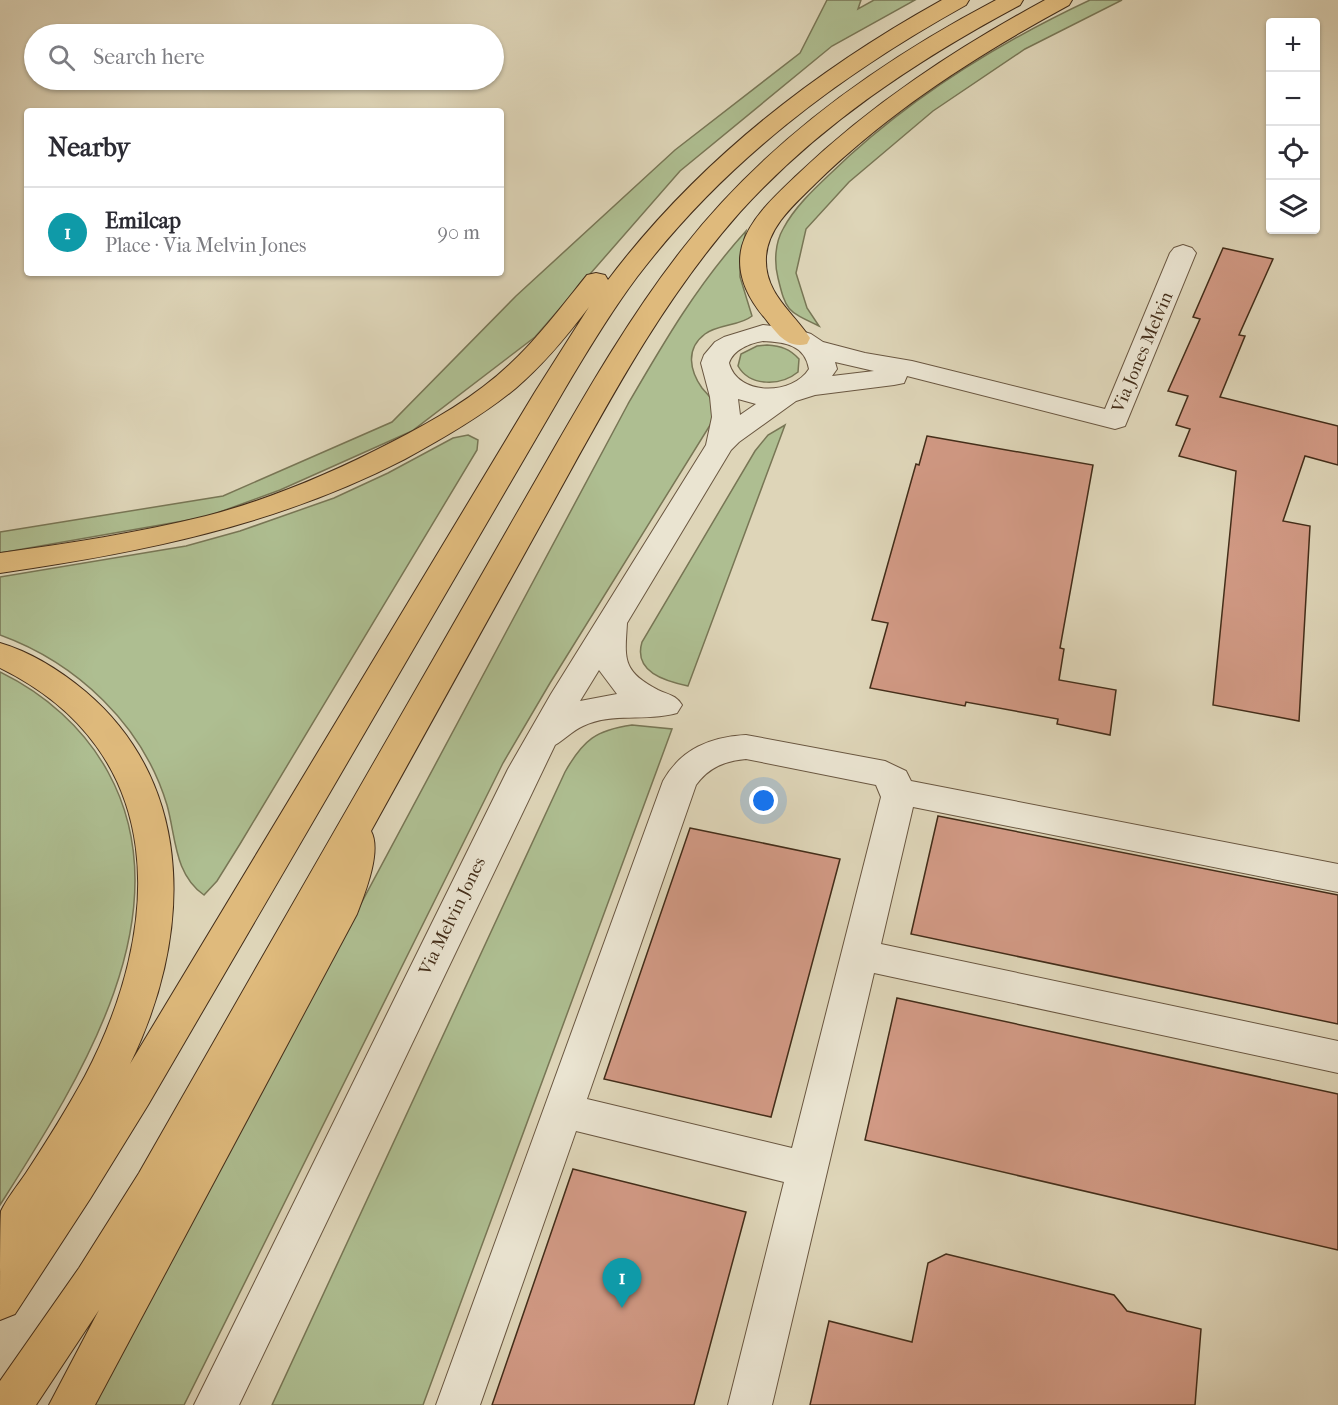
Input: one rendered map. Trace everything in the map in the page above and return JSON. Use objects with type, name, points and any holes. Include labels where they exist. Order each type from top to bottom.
[{"type":"highway","points":[[0,1300],[129,1102],[587,330],[627,273],[670,221],[715,174],[773,122],[810,92],[875,47],[958,0]]},
{"type":"highway","points":[[10,1405],[94,1282],[153,1186],[586,417],[648,314],[686,261],[716,225],[761,177],[831,116],[922,50],[1012,0]]},
{"type":"highway","points":[[806,343],[766,305],[755,278],[755,246],[770,217],[826,160],[903,96],[966,53],[1061,0]]},
{"type":"highway","points":[[0,563],[138,541],[235,517],[342,478],[425,436],[505,383],[549,340],[610,263],[672,196],[708,165],[773,122]]},
{"type":"highway","points":[[0,654],[36,673],[68,695],[92,717],[121,754],[144,804],[156,886],[152,946],[143,986],[126,1028],[101,1083],[69,1143],[0,1250]]},
{"type":"highway","points":[[71,1405],[339,914],[351,884],[359,831],[369,803]]},
{"type":"street","name":"Via Jones Melvin","points":[[940,378],[885,377],[764,396],[742,391],[726,382],[717,370],[716,363],[721,350],[743,336],[775,333],[864,361],[912,369],[940,378],[1115,420],[1183,252]]},
{"type":"street","points":[[797,391],[820,376],[823,369],[820,355],[806,343]]},
{"type":"street","name":"Via Melvin Jones","points":[[717,370],[726,403],[725,429],[720,445]]},
{"type":"street","name":"Via Melvin Jones","points":[[216,1405],[535,749],[720,445],[729,436],[797,391]]},
{"type":"street","points":[[535,749],[555,727],[584,713],[616,706],[665,705],[646,699],[630,690],[613,670],[608,644],[610,629],[617,613]]},
{"type":"street","points":[[458,1405],[676,791],[691,765],[700,758],[723,749],[755,748],[885,774],[894,780],[897,791],[896,807],[750,1405]]},
{"type":"street","points":[[897,791],[1338,878]]},
{"type":"street","points":[[860,955],[1338,1057]]},
{"type":"street","points":[[562,1110],[807,1170]]},
{"type":"green space","points":[[827,0],[861,0],[858,9],[874,0],[915,0],[832,46],[680,171],[535,337],[412,431],[280,490],[206,517],[0,553],[0,532],[223,496],[392,422],[516,296],[675,150],[800,53]]},
{"type":"green space","points":[[1090,0],[1122,0],[1025,49],[933,111],[849,182],[806,229],[796,273],[807,308],[819,326],[794,313],[783,297],[777,272],[777,246],[787,221],[811,193],[859,147],[920,98],[1020,35]]},
{"type":"green space","points":[[746,231],[740,258],[740,277],[752,316],[742,322],[717,328],[705,334],[694,346],[692,353],[692,367],[702,388],[713,403],[712,422],[503,763],[184,1405],[93,1405],[628,404],[668,336],[697,293]]},
{"type":"green space","points":[[767,345],[785,349],[796,356],[799,359],[798,372],[775,382],[758,381],[743,373],[738,366],[741,354],[757,346]]},
{"type":"green space","points":[[785,425],[688,686],[661,678],[647,668],[642,661],[640,652],[642,642],[755,451],[768,435]]},
{"type":"green space","points":[[468,435],[478,440],[477,450],[240,844],[217,881],[204,895],[194,886],[181,866],[167,805],[156,776],[142,749],[124,723],[103,700],[55,662],[0,635],[0,577],[186,546],[240,531],[334,498],[388,473],[453,438]]},
{"type":"green space","points":[[0,672],[32,691],[62,714],[98,756],[108,772],[129,827],[135,884],[129,941],[112,997],[88,1053],[60,1107],[0,1205]]},
{"type":"green space","points":[[632,725],[672,729],[423,1405],[272,1405],[565,772],[578,752],[592,738],[609,730]]},
{"type":"building","points":[[1223,248],[1273,259],[1239,335],[1245,336],[1220,397],[1338,426],[1338,465],[1305,456],[1283,521],[1310,526],[1299,721],[1213,705],[1236,471],[1179,456],[1190,429],[1176,425],[1188,396],[1168,391],[1200,319],[1193,317]]},
{"type":"building","points":[[927,436],[1093,465],[1060,648],[1064,649],[1059,680],[1116,690],[1110,735],[1057,724],[1058,719],[966,702],[965,706],[870,688],[888,623],[872,620],[916,464],[919,465]]},
{"type":"building","points":[[938,816],[1338,895],[1338,1024],[911,934]]},
{"type":"building","points":[[690,828],[840,859],[771,1117],[604,1079]]},
{"type":"building","points":[[897,998],[1338,1094],[1338,1250],[865,1140]]},
{"type":"building","points":[[573,1169],[746,1212],[694,1405],[492,1405]]},
{"type":"building","points":[[946,1254],[1114,1295],[1127,1311],[1201,1329],[1195,1405],[810,1405],[829,1321],[912,1342],[928,1263]]},
{"type":"place","name":"Emilcap","points":[[622,1308]]}]
